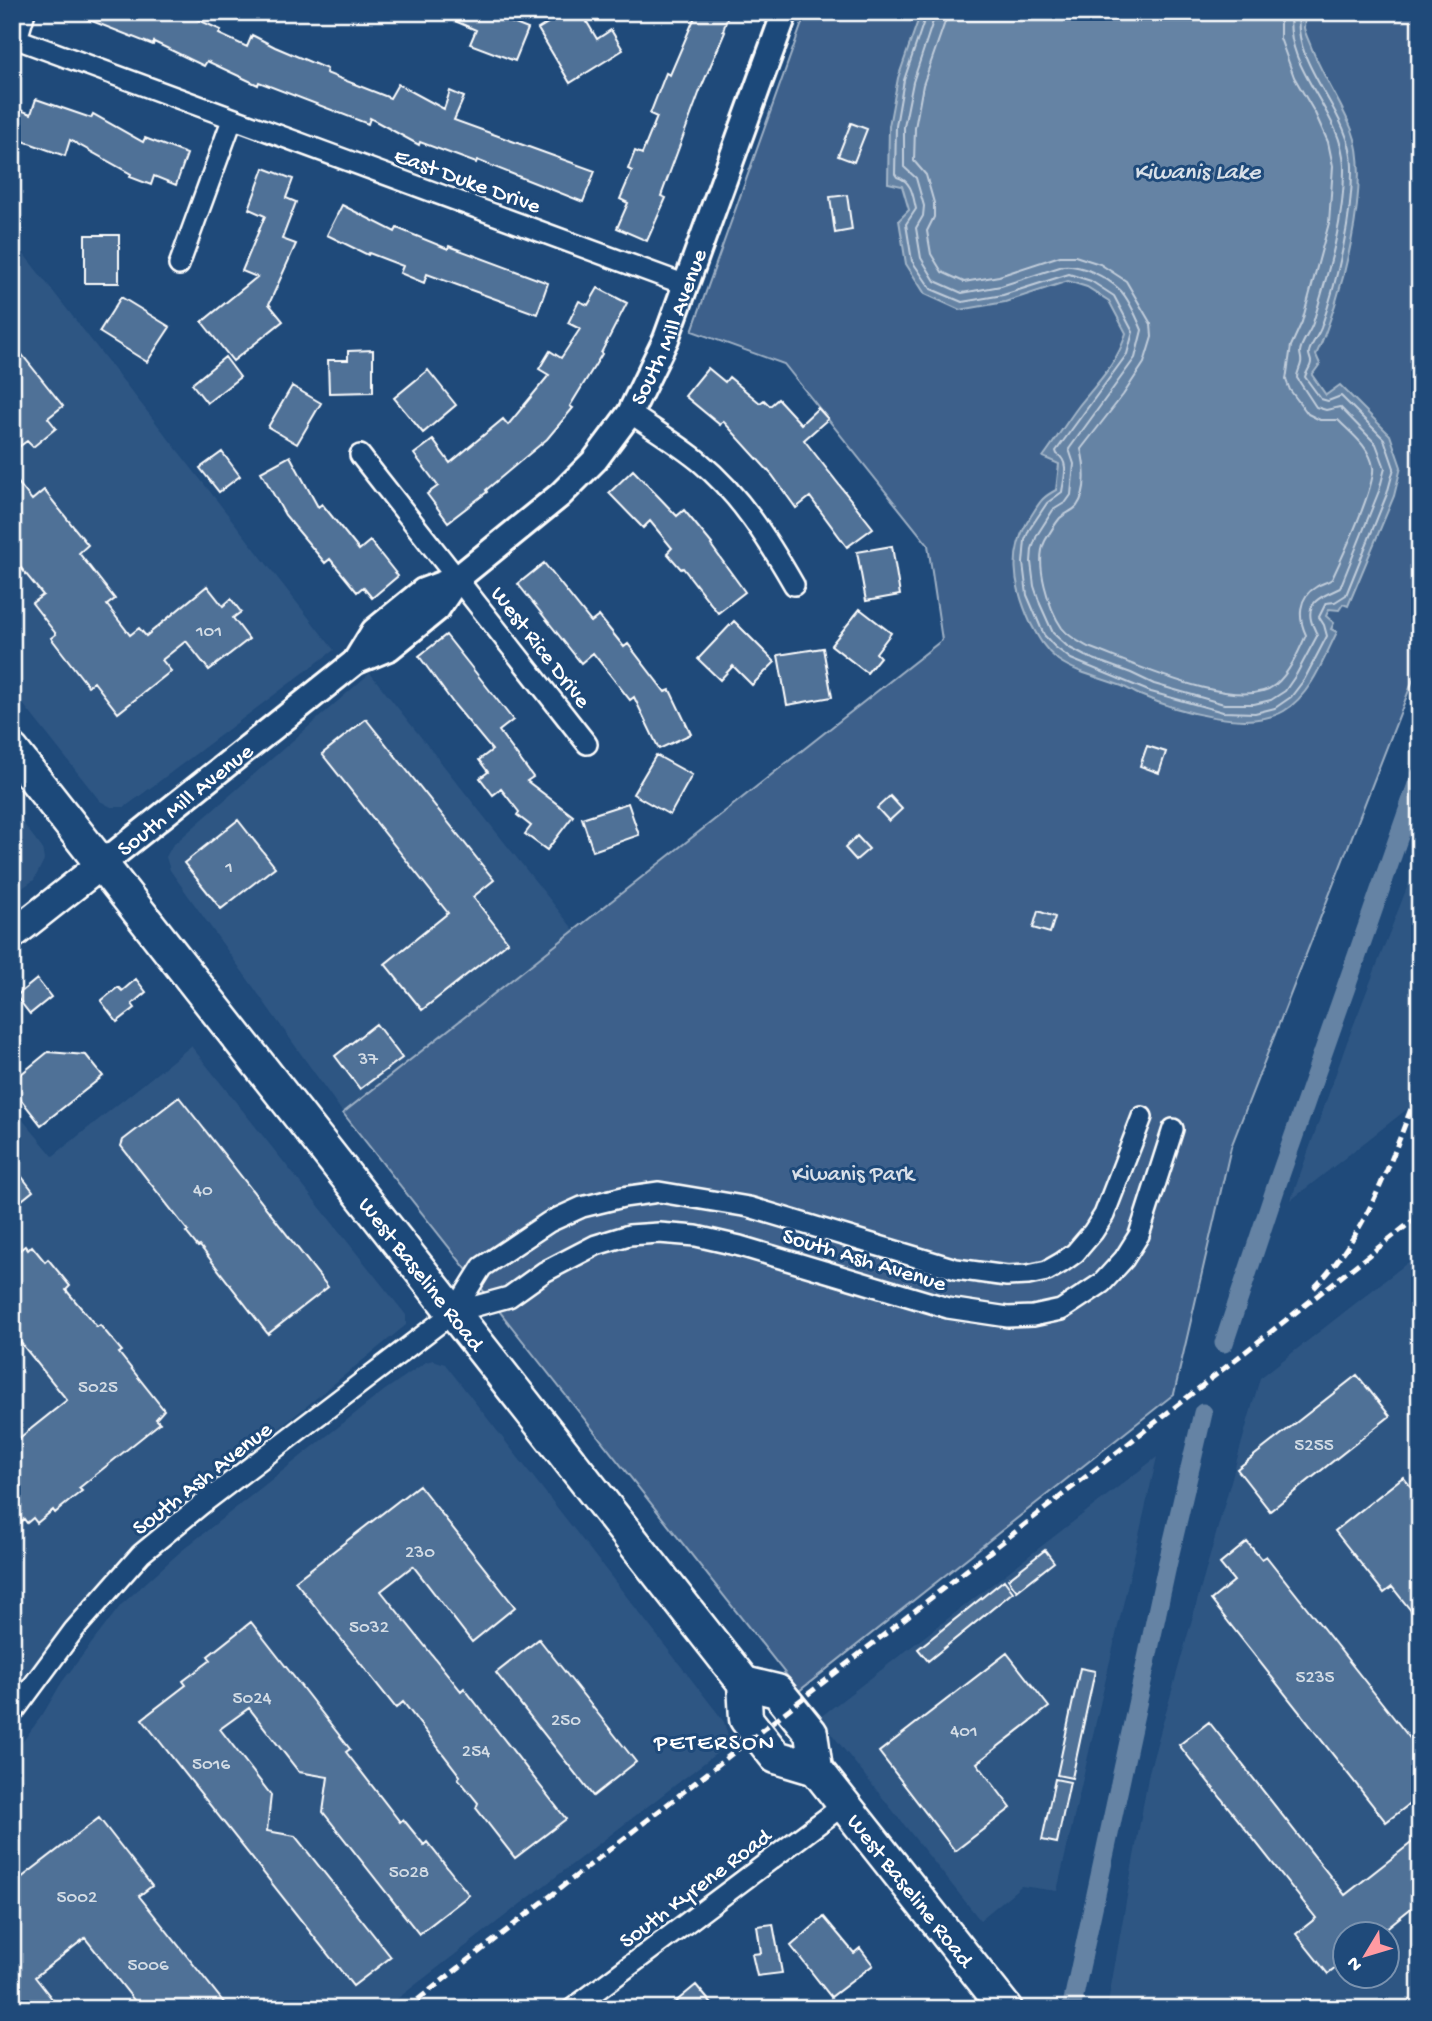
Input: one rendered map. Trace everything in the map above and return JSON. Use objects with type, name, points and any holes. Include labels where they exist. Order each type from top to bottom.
[{"type":"main road","name":"West Baseline Road","points":[[12,750],[744,1683]]},
{"type":"main road","name":"South Mill Avenue","points":[[12,935],[102,864]]},
{"type":"main road","points":[[744,1683],[777,1692],[784,1700],[811,1733],[816,1769],[776,1757],[746,1719],[744,1683]]},
{"type":"main road","name":"West Baseline Road","points":[[816,1769],[1006,2009]]},
{"type":"street","name":"East Duke Drive","points":[[26,12],[16,39],[686,285]]},
{"type":"street","name":"South Mill Avenue","points":[[102,864],[355,662],[389,648],[399,640],[441,605],[458,578],[560,495],[595,460],[630,413],[666,339],[785,12]]},
{"type":"street","points":[[179,265],[232,120]]},
{"type":"street","points":[[630,413],[700,462],[742,504],[762,531],[794,585]]},
{"type":"street","name":"West Rice Drive","points":[[360,455],[587,744]]},
{"type":"street","name":"South Ash Avenue","points":[[12,1714],[74,1630],[141,1555],[202,1504],[454,1312],[482,1266],[549,1222],[582,1207],[659,1192],[749,1207],[956,1269],[1007,1276],[1028,1275],[1047,1271],[1075,1253],[1098,1224],[1142,1116]]},
{"type":"street","name":"South Ash Avenue","points":[[454,1312],[509,1297],[544,1272],[596,1245],[629,1235],[659,1233],[696,1236],[740,1246],[948,1308],[1007,1317],[1033,1316],[1061,1310],[1102,1283],[1124,1259],[1139,1235],[1173,1129]]},
{"type":"street","name":"South Kyrene Road","points":[[572,2009],[845,1804]]},
{"type":"shaded area","points":[[12,239],[334,650],[125,807],[111,807],[100,801],[12,690]]},
{"type":"shaded area","points":[[370,673],[574,930],[343,1113],[170,870],[166,857],[172,846]]},
{"type":"shaded area","points":[[12,809],[42,848],[44,860],[34,880],[12,895]]},
{"type":"shaded area","points":[[1420,854],[1420,1099],[1291,1200],[1347,1042]]},
{"type":"shaded area","points":[[191,1046],[406,1315],[406,1325],[129,1551],[60,1634],[12,1699],[12,1107],[53,1156]]},
{"type":"shaded area","points":[[1420,1253],[1420,2009],[1107,2009],[1149,1772],[1260,1378]]},
{"type":"shaded area","points":[[433,1360],[445,1364],[716,1711],[724,1722],[730,1743],[384,2009],[12,2009],[12,1756],[43,1714],[62,1682],[121,1605],[180,1552],[385,1390]]},
{"type":"shaded area","points":[[1157,1457],[1057,1891],[1021,1886],[980,1920],[819,1718]]},
{"type":"green space","name":"Kiwanis Park","points":[[806,12],[1420,12],[1420,662],[1231,1147],[1174,1394],[799,1691],[343,1113],[942,640],[928,545],[784,364],[692,331]]},
{"type":"water","name":"Kiwanis Lake","points":[[921,12],[1306,12],[1306,34],[1352,130],[1359,180],[1351,243],[1335,306],[1316,355],[1320,364],[1312,375],[1326,395],[1340,385],[1390,435],[1401,467],[1394,496],[1348,606],[1343,604],[1339,610],[1329,609],[1326,616],[1334,623],[1331,629],[1337,632],[1327,653],[1302,696],[1284,711],[1252,720],[1232,719],[1192,713],[1155,701],[1065,665],[1045,647],[1030,622],[1017,581],[1016,555],[1031,516],[1041,501],[1056,490],[1059,464],[1043,457],[1112,363],[1126,333],[1109,301],[1087,287],[1068,281],[1005,302],[960,310],[925,294],[906,264],[899,220],[909,210],[902,186],[888,183],[889,126],[898,78]]},
{"type":"building","points":[[69,12],[181,12],[221,30],[219,34],[247,47],[252,35],[327,69],[326,73],[390,98],[398,84],[444,109],[450,91],[464,97],[454,120],[595,171],[583,202],[477,160],[476,163],[420,142],[419,145],[370,118],[368,124],[259,82],[258,85],[207,61],[204,66],[154,42],[153,45]]},
{"type":"building","points":[[434,12],[484,12],[528,29],[515,61],[470,44],[476,30]]},
{"type":"building","points":[[566,12],[581,12],[597,39],[611,30],[623,50],[570,83],[538,29]]},
{"type":"building","points":[[697,12],[729,12],[723,31],[725,32],[661,196],[666,198],[647,241],[617,228],[628,203],[620,199],[632,171],[628,169],[635,151],[642,154],[657,117],[650,114],[666,73],[670,75]]},
{"type":"building","points":[[36,99],[91,118],[93,114],[143,142],[145,138],[187,154],[176,185],[154,176],[151,185],[130,177],[131,174],[70,140],[65,156],[12,137],[12,107],[31,114]]},
{"type":"building","points":[[851,123],[867,129],[854,162],[838,156]]},
{"type":"building","points":[[264,168],[293,179],[286,198],[296,202],[282,239],[296,244],[269,304],[283,321],[233,361],[202,322],[257,277],[242,271],[265,216],[249,209]]},
{"type":"building","points":[[847,195],[852,230],[835,233],[830,197]]},
{"type":"building","points":[[342,205],[395,232],[397,228],[448,249],[449,246],[548,283],[537,314],[427,274],[424,283],[400,273],[403,266],[369,253],[368,255],[327,235]]},
{"type":"building","points":[[85,235],[119,235],[119,283],[85,283]]},
{"type":"building","points":[[598,288],[627,303],[602,354],[570,406],[573,408],[547,439],[448,522],[427,494],[438,486],[414,454],[433,440],[450,463],[503,419],[508,425],[549,375],[539,369],[550,351],[561,358],[580,329],[568,323],[579,301],[588,305]]},
{"type":"building","points":[[121,297],[170,327],[147,362],[99,332]]},
{"type":"building","points":[[12,342],[63,406],[48,418],[56,428],[33,447],[27,441],[12,452]]},
{"type":"building","points":[[373,350],[373,392],[329,393],[328,360],[348,360],[348,351]]},
{"type":"building","points":[[225,357],[240,377],[207,403],[192,384]]},
{"type":"building","points":[[708,368],[725,382],[729,377],[760,403],[764,400],[770,406],[778,399],[801,424],[818,408],[828,419],[804,440],[873,528],[847,547],[810,497],[796,508],[772,475],[723,421],[720,425],[685,396]]},
{"type":"building","points":[[428,370],[456,405],[423,433],[394,398]]},
{"type":"building","points":[[292,386],[321,403],[297,444],[268,427]]},
{"type":"building","points":[[222,452],[240,476],[219,492],[200,468]]},
{"type":"building","points":[[290,456],[318,507],[322,504],[359,550],[370,541],[398,576],[372,598],[363,587],[357,592],[330,559],[325,563],[285,515],[261,472]]},
{"type":"building","points":[[633,470],[677,516],[684,510],[712,544],[745,592],[718,613],[683,568],[667,553],[672,548],[650,521],[643,528],[609,493]]},
{"type":"building","points":[[12,475],[32,500],[44,490],[88,545],[79,553],[115,599],[107,605],[130,635],[139,628],[146,636],[207,586],[223,606],[231,599],[241,612],[233,618],[249,639],[209,670],[186,641],[162,660],[171,671],[118,713],[94,682],[88,686],[51,638],[56,634],[32,603],[43,595],[12,557]]},
{"type":"building","points":[[892,546],[900,595],[866,601],[857,552]]},
{"type":"building","points":[[544,563],[591,622],[599,616],[624,647],[628,644],[665,692],[670,690],[691,734],[659,749],[634,697],[630,700],[593,653],[581,663],[518,584]]},
{"type":"building","points":[[860,609],[891,633],[876,653],[880,657],[867,673],[831,645]]},
{"type":"building","points":[[734,621],[775,662],[752,685],[733,666],[720,680],[698,659]]},
{"type":"building","points":[[446,635],[513,720],[499,731],[533,777],[527,781],[573,816],[547,850],[525,834],[531,826],[517,815],[519,812],[501,789],[493,795],[480,778],[488,772],[479,760],[492,750],[419,656]]},
{"type":"building","points":[[823,648],[832,697],[787,705],[778,655]]},
{"type":"building","points":[[366,719],[494,880],[473,897],[508,942],[422,1010],[385,964],[448,913],[322,754]]},
{"type":"building","points":[[1147,746],[1166,752],[1159,773],[1140,766]]},
{"type":"building","points":[[656,755],[692,775],[670,815],[633,794]]},
{"type":"building","points":[[890,796],[902,809],[889,821],[877,808]]},
{"type":"building","points":[[628,803],[639,835],[593,851],[582,818]]},
{"type":"building","points":[[238,820],[275,867],[221,909],[184,863]]},
{"type":"building","points":[[857,836],[869,849],[856,860],[845,848]]},
{"type":"building","points":[[1038,911],[1055,917],[1050,933],[1033,928]]},
{"type":"building","points":[[37,979],[51,997],[30,1014],[16,996]]},
{"type":"building","points":[[136,979],[146,992],[132,1004],[135,1008],[117,1022],[101,1001],[118,987],[122,991]]},
{"type":"building","points":[[376,1024],[402,1058],[360,1089],[335,1056]]},
{"type":"building","points":[[48,1052],[86,1055],[103,1076],[41,1125],[12,1088],[12,1063],[21,1074]]},
{"type":"building","points":[[179,1097],[328,1287],[268,1334],[121,1146],[123,1140]]},
{"type":"building","points":[[12,1164],[33,1191],[12,1208]]},
{"type":"building","points":[[25,1246],[28,1250],[32,1246],[45,1262],[48,1259],[70,1286],[66,1290],[97,1327],[100,1325],[122,1351],[119,1353],[164,1410],[156,1419],[160,1423],[79,1488],[82,1491],[55,1513],[53,1510],[37,1523],[33,1518],[27,1523],[24,1519],[20,1522],[12,1513],[12,1444],[67,1400],[12,1332],[12,1256]]},
{"type":"building","points":[[1357,1375],[1390,1416],[1270,1511],[1237,1469]]},
{"type":"building","points":[[1403,1477],[1420,1498],[1420,1622],[1392,1587],[1384,1593],[1335,1531]]},
{"type":"building","points":[[419,1485],[515,1607],[472,1642],[413,1566],[381,1591],[461,1691],[464,1688],[566,1819],[515,1858],[476,1808],[478,1803],[458,1778],[460,1776],[403,1702],[396,1708],[295,1581]]},
{"type":"building","points":[[1247,1542],[1261,1559],[1266,1556],[1420,1751],[1420,1796],[1386,1822],[1211,1600],[1234,1581],[1220,1564]]},
{"type":"building","points":[[1045,1550],[1054,1562],[1017,1591],[1008,1579]]},
{"type":"building","points":[[1004,1580],[1013,1592],[928,1661],[918,1649]]},
{"type":"building","points":[[251,1622],[350,1749],[346,1752],[400,1822],[403,1819],[424,1845],[427,1842],[469,1895],[419,1934],[323,1812],[328,1777],[299,1772],[249,1708],[220,1729],[271,1795],[267,1831],[295,1836],[391,1957],[353,1986],[142,1719],[186,1685],[183,1681],[211,1660],[208,1656]]},
{"type":"building","points":[[539,1639],[636,1762],[593,1796],[496,1673]]},
{"type":"building","points":[[1007,1653],[1049,1707],[977,1763],[1011,1808],[955,1851],[879,1752]]},
{"type":"building","points":[[1080,1668],[1095,1671],[1072,1778],[1057,1775]]},
{"type":"building","points":[[1209,1722],[1345,1895],[1420,1836],[1420,1901],[1396,1920],[1330,1920],[1328,1974],[1296,1934],[1316,1918],[1179,1745]]},
{"type":"building","points":[[1055,1779],[1070,1782],[1057,1843],[1042,1840]]},
{"type":"building","points":[[99,1818],[152,1886],[139,1896],[229,2009],[141,2009],[85,1938],[35,1977],[60,2009],[12,2009],[12,1885]]},
{"type":"building","points":[[824,1917],[854,1953],[860,1948],[873,1965],[831,1997],[791,1946]]},
{"type":"building","points":[[773,1924],[782,1973],[757,1976],[752,1954],[761,1953],[757,1926]]},
{"type":"building","points":[[696,1985],[716,2009],[667,2009]]},
{"type":"waterway","points":[[1224,1343],[1420,776]]},
{"type":"waterway","points":[[1072,2005],[1203,1413]]},
{"type":"railway","points":[[1314,1288],[1350,1243],[1364,1218],[1389,1166],[1420,1085]]},
{"type":"railway","points":[[406,2009],[1420,1215]]},
{"type":"district","name":"PETERSON","points":[[715,1741]]}]
